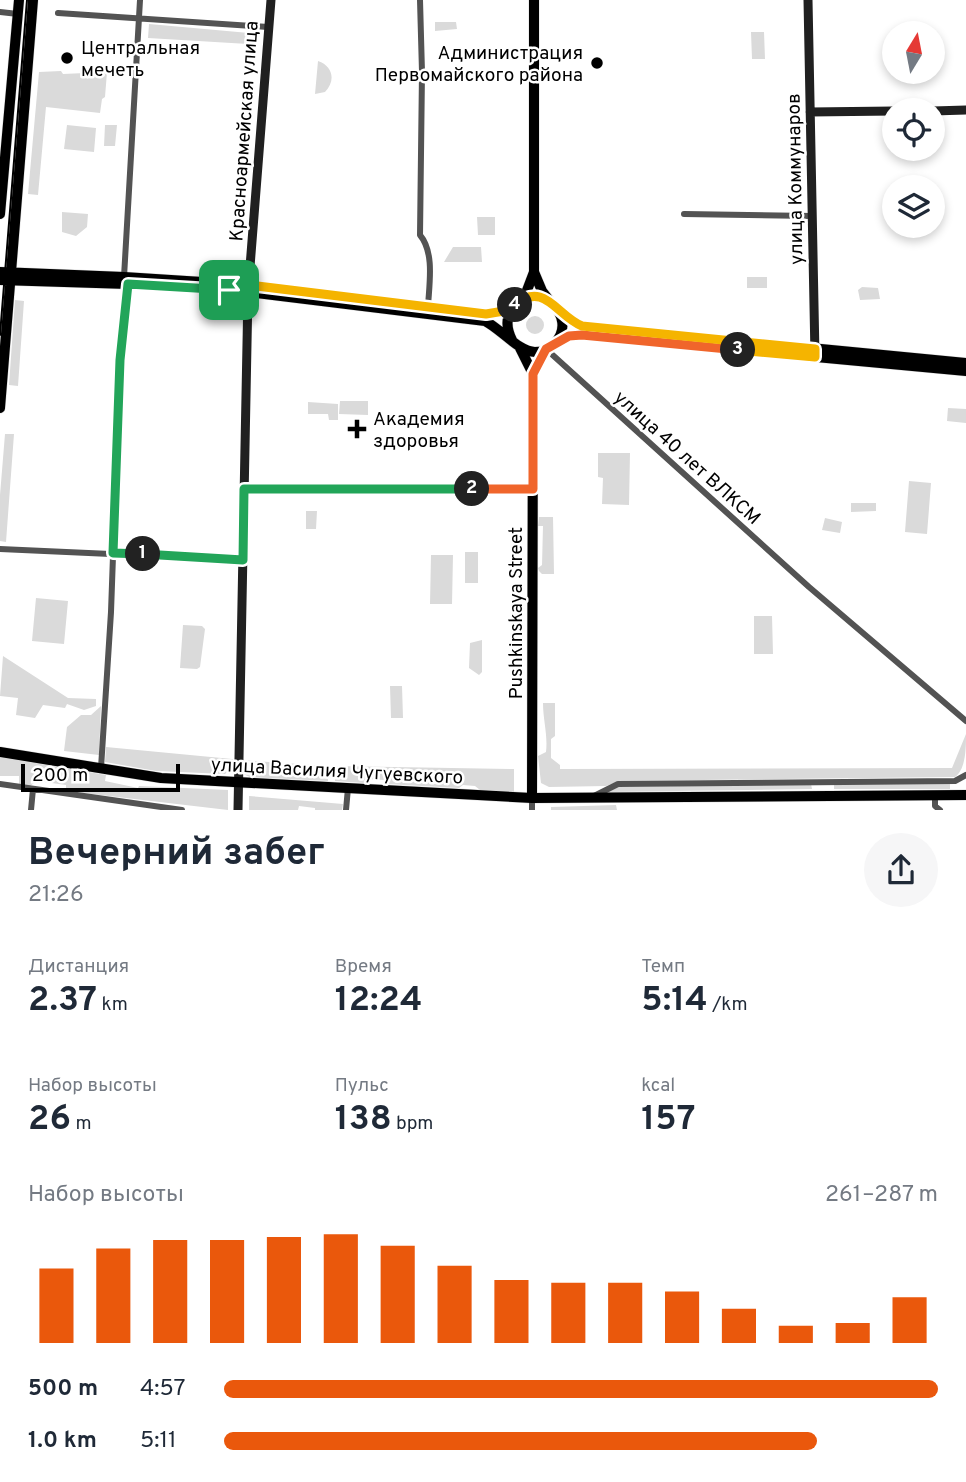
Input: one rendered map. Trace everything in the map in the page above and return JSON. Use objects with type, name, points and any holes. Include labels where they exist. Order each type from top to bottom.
[{"type":"main road","points":[[0,214],[19,0]]},
{"type":"main road","points":[[0,408],[5,276],[33,0]]},
{"type":"main road","points":[[534,0],[534,272],[541,291],[568,319],[582,326],[966,371]]},
{"type":"main road","points":[[516,344],[508,330],[508,320],[526,293],[534,272]]},
{"type":"main road","points":[[5,276],[249,288],[433,311],[485,321],[516,344],[533,352],[569,336],[582,335],[966,363]]},
{"type":"main road","points":[[433,311],[486,314],[504,311],[534,297],[553,304],[562,318],[562,329],[551,346]]},
{"type":"main road","name":"Pushkinskaya Street","points":[[516,344],[530,363],[533,374],[532,798]]},
{"type":"main road","name":"Pushkinskaya Street","points":[[533,374],[551,346]]},
{"type":"main road","name":"улица Василия Чугуевского","points":[[0,751],[161,778],[532,798],[935,805],[966,794]]},
{"type":"street","points":[[101,768],[140,0]]},
{"type":"street","name":"Красноармейская улица","points":[[238,810],[249,288],[271,0]]},
{"type":"street","points":[[420,0],[420,235],[425,240],[430,267],[433,311]]},
{"type":"street","name":"улица Коммунаров","points":[[808,0],[815,353]]},
{"type":"street","points":[[0,12],[18,13]]},
{"type":"street","points":[[58,13],[268,27]]},
{"type":"street","points":[[945,111],[966,110]]},
{"type":"street","points":[[810,112],[882,111]]},
{"type":"street","points":[[684,214],[812,216]]},
{"type":"street","name":"улица 40 лет ВЛКСМ","points":[[551,346],[809,587],[966,721]]},
{"type":"street","points":[[244,489],[533,489]]},
{"type":"street","points":[[0,548],[243,560]]},
{"type":"street","name":"улица Василия Чугуевского","points":[[591,797],[618,784],[951,781],[966,775]]},
{"type":"street","points":[[0,784],[178,810]]},
{"type":"street","points":[[346,810],[348,788]]},
{"type":"street","points":[[31,810],[33,789]]},
{"type":"street","name":"Pushkinskaya Street","points":[[532,798],[532,810]]},
{"type":"street","points":[[108,810],[110,800]]},
{"type":"shaded area","points":[[435,22],[456,22],[457,29],[435,31]]},
{"type":"shaded area","points":[[149,24],[249,33],[248,44],[148,38]]},
{"type":"shaded area","points":[[751,32],[764,32],[765,59],[752,59]]},
{"type":"shaded area","points":[[318,61],[327,66],[332,79],[325,92],[315,94]]},
{"type":"shaded area","points":[[61,71],[63,74],[107,72],[105,97],[102,99],[100,113],[46,107],[38,195],[28,194],[39,72]]},
{"type":"shaded area","points":[[67,125],[96,128],[94,152],[64,149]]},
{"type":"shaded area","points":[[105,125],[117,125],[115,146],[104,146]]},
{"type":"shaded area","points":[[62,212],[88,214],[87,227],[76,236],[62,232]]},
{"type":"shaded area","points":[[477,217],[495,217],[495,235],[478,235]]},
{"type":"shaded area","points":[[453,247],[481,247],[482,262],[444,262]]},
{"type":"shaded area","points":[[747,277],[767,277],[767,288],[747,288]]},
{"type":"shaded area","points":[[862,287],[878,288],[880,299],[860,300],[858,290]]},
{"type":"shaded area","points":[[15,300],[24,301],[18,386],[9,385]]},
{"type":"shaded area","points":[[531,316],[539,316],[544,325],[542,332],[531,334],[526,329],[526,321]]},
{"type":"shaded area","points":[[340,401],[368,401],[368,415],[339,414]]},
{"type":"shaded area","points":[[308,402],[338,404],[338,420],[329,420],[328,414],[308,414]]},
{"type":"shaded area","points":[[948,408],[966,409],[966,423],[947,421]]},
{"type":"shaded area","points":[[5,434],[14,434],[6,542],[0,541],[0,495]]},
{"type":"shaded area","points":[[598,453],[630,453],[629,505],[602,504],[603,478],[598,477]]},
{"type":"shaded area","points":[[909,481],[931,483],[927,534],[905,532]]},
{"type":"shaded area","points":[[851,503],[876,503],[876,511],[851,512]]},
{"type":"shaded area","points":[[306,511],[317,511],[316,529],[306,529]]},
{"type":"shaded area","points":[[539,517],[553,517],[554,574],[542,574],[538,568],[542,565],[543,526],[538,526]]},
{"type":"shaded area","points":[[825,518],[842,522],[840,533],[822,530]]},
{"type":"shaded area","points":[[465,552],[478,552],[478,583],[465,583]]},
{"type":"shaded area","points":[[431,555],[453,555],[452,604],[430,604]]},
{"type":"shaded area","points":[[36,598],[68,601],[64,644],[32,641]]},
{"type":"shaded area","points":[[754,616],[772,616],[773,654],[754,654]]},
{"type":"shaded area","points":[[183,625],[202,626],[205,629],[200,667],[197,669],[180,668]]},
{"type":"shaded area","points":[[482,640],[482,672],[479,675],[469,668],[470,643]]},
{"type":"shaded area","points":[[3,656],[68,698],[96,699],[96,706],[84,710],[67,704],[65,708],[43,705],[35,718],[16,715],[18,698],[0,696]]},
{"type":"shaded area","points":[[390,686],[402,686],[403,718],[391,718]]},
{"type":"shaded area","points":[[543,703],[555,703],[555,736],[551,739],[551,758],[560,765],[560,769],[952,768],[966,734],[965,752],[961,769],[955,777],[619,781],[606,786],[549,787],[541,783],[538,756],[546,752]]},
{"type":"shaded area","points":[[101,706],[99,755],[64,751],[67,727],[81,715],[91,715]]},
{"type":"shaded area","points":[[106,747],[233,759],[225,774],[156,771],[105,762]]},
{"type":"shaded area","points":[[0,757],[106,775],[105,781],[138,788],[228,790],[228,810],[66,791],[66,785],[37,781],[30,786],[19,785],[19,776],[0,776]]},
{"type":"shaded area","points":[[241,760],[328,766],[328,781],[250,777],[243,774]]},
{"type":"shaded area","points":[[335,766],[514,769],[514,792],[480,790],[475,786],[463,785],[459,788],[386,784],[384,780],[366,779],[364,783],[335,781]]},
{"type":"shaded area","points":[[834,783],[950,783],[950,789],[834,789]]},
{"type":"shaded area","points":[[811,784],[812,789],[607,792],[618,787]]},
{"type":"shaded area","points":[[249,796],[343,804],[342,810],[315,810],[299,806],[298,810],[249,810]]},
{"type":"shaded area","points":[[616,805],[617,810],[551,810],[551,807]]},
{"type":"tram line","points":[[0,335],[27,0]]},
{"type":"place","name":"Центральная мечеть","points":[[67,58]]},
{"type":"place","name":"Администрация Первомайского района","points":[[597,63]]},
{"type":"place","name":"Академия здоровья","points":[[357,429]]},
{"type":"route","points":[[128,284],[229,290],[248,292],[249,285],[486,314],[504,311],[523,299],[539,297],[550,301],[577,325],[815,349],[815,357],[582,335],[569,336],[546,349],[533,374],[533,489],[244,489],[243,560],[113,553],[120,360],[128,284]]}]
